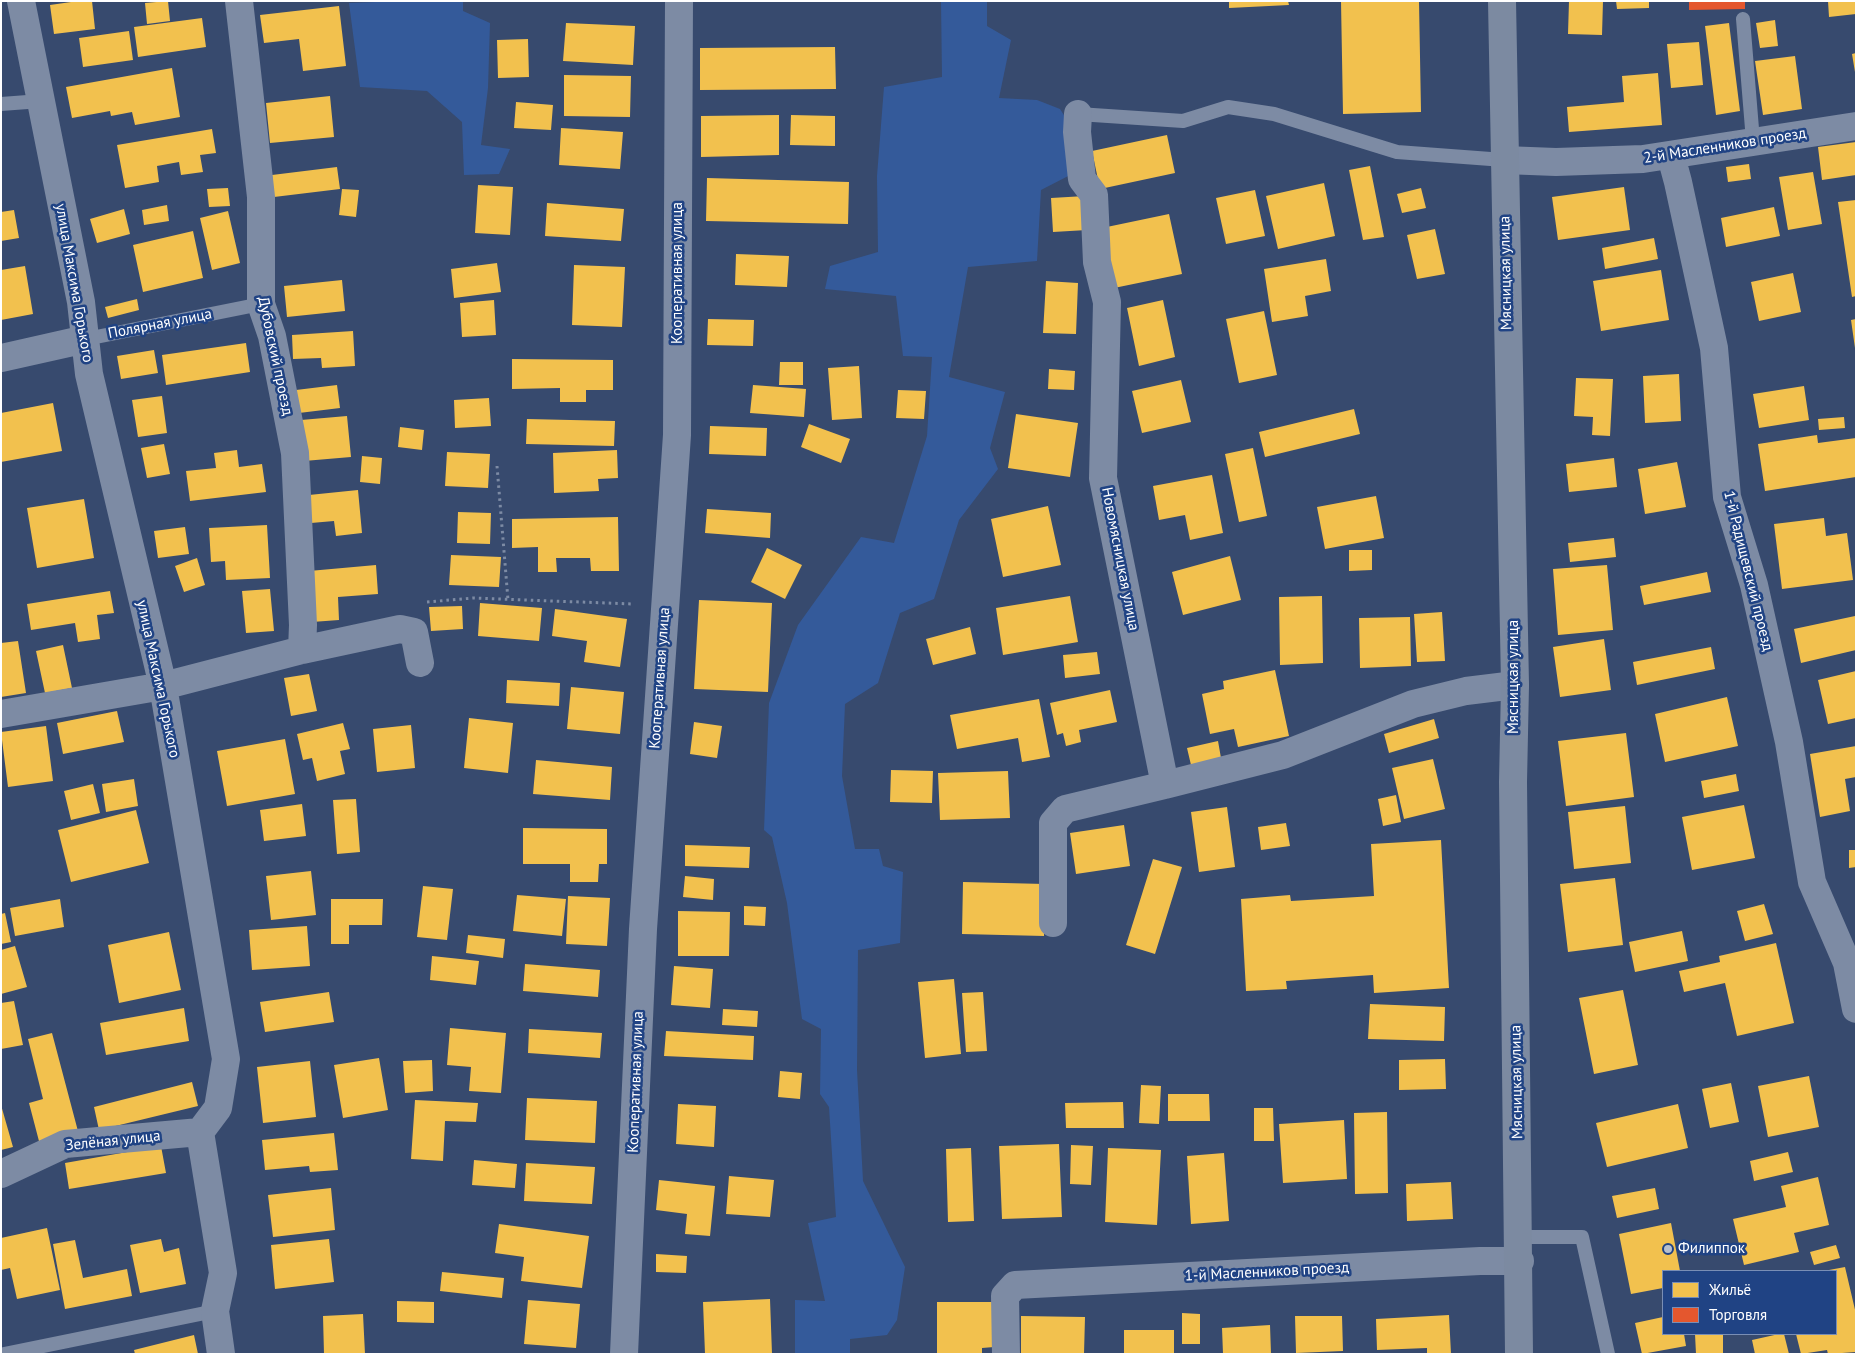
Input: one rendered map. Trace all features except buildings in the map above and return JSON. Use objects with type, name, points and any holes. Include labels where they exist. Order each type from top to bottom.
[{"type":"main road","name":"Мясницкая улица","points":[[1502,1],[1515,685],[1513,782],[1519,1354]]},
{"type":"street","name":"улица Максима Горького","points":[[22,1],[81,302],[89,374],[162,686],[226,1059],[218,1108],[200,1132]]},
{"type":"street","name":"Дубовский проезд","points":[[239,1],[260,197],[261,304],[272,336],[295,454],[303,625],[302,650]]},
{"type":"street","name":"Кооперативная улица","points":[[624,1354],[643,929],[677,436],[679,1]]},
{"type":"street","name":"Новомясницкая улица","points":[[1078,114],[1077,132],[1082,179],[1094,195],[1097,262],[1107,302],[1103,478],[1165,785]]},
{"type":"street","name":"2-й Масленников проезд","points":[[1504,160],[1556,162],[1643,159],[1856,126]]},
{"type":"street","name":"1-й Радищевский проезд","points":[[1670,156],[1678,182],[1714,348],[1727,497],[1754,585],[1787,733],[1812,882],[1847,963],[1856,1009]]},
{"type":"street","name":"Полярная улица","points":[[1,358],[86,339]]},
{"type":"street","points":[[1,714],[162,686],[302,650],[400,629],[414,632],[420,663]]},
{"type":"street","points":[[1053,923],[1053,824],[1065,809],[1282,755],[1413,704],[1466,691],[1515,685]]},
{"type":"street","points":[[200,1132],[223,1273],[215,1311],[221,1354]]},
{"type":"street","name":"Зелёная улица","points":[[1,1174],[65,1144],[200,1132]]},
{"type":"street","name":"1-й Масленников проезд","points":[[1006,1354],[1005,1296],[1015,1285],[1480,1261],[1519,1249]]},
{"type":"lane","points":[[1743,19],[1753,141]]},
{"type":"lane","points":[[1,104],[41,102]]},
{"type":"lane","points":[[1078,114],[1182,121],[1228,107],[1274,114],[1397,152],[1504,160]]},
{"type":"lane","name":"Полярная улица","points":[[86,339],[261,304]]},
{"type":"lane","points":[[1519,1249],[1582,1237],[1608,1354]]},
{"type":"lane","points":[[4,1354],[215,1311]]},
{"type":"path","points":[[497,466],[508,600]]},
{"type":"path","points":[[414,632],[418,603],[473,598],[665,606]]},
{"type":"shaded area","points":[[463,1],[463,11],[490,23],[488,88],[481,145],[510,149],[499,174],[464,175],[462,122],[427,91],[360,87],[349,3]]},
{"type":"shaded area","points":[[941,1],[987,1],[987,26],[1011,40],[999,98],[1037,100],[1060,109],[1071,126],[1076,172],[1041,190],[1037,261],[968,267],[949,377],[1005,392],[990,448],[998,469],[959,520],[934,599],[900,613],[878,683],[845,704],[842,776],[855,849],[879,849],[883,866],[903,872],[900,943],[858,950],[857,1070],[863,1181],[905,1267],[897,1320],[887,1335],[850,1339],[850,1354],[795,1354],[795,1300],[825,1301],[808,1223],[836,1217],[829,1107],[820,1094],[821,1029],[802,1019],[787,903],[772,837],[764,830],[769,703],[798,625],[861,537],[894,543],[927,436],[932,357],[903,356],[896,296],[825,289],[830,266],[878,252],[877,176],[884,87],[942,77]]},
{"type":"place","name":"Филиппок","points":[[1668,1249]]}]
